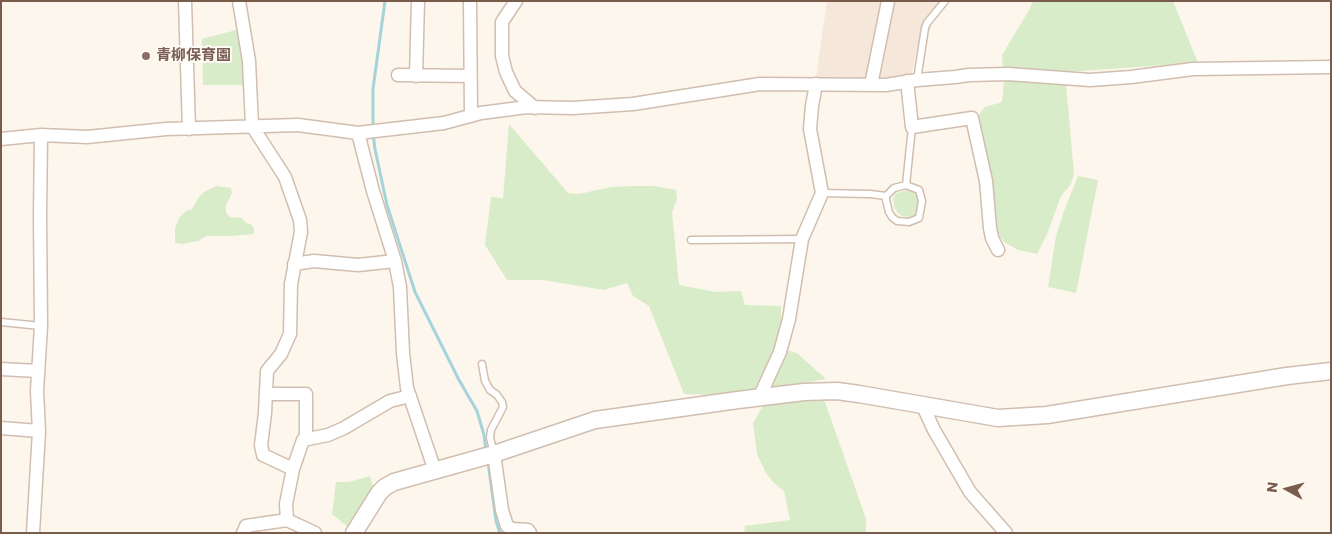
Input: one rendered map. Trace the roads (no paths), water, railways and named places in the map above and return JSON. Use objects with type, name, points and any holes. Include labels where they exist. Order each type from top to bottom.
[{"type":"street","points":[[185,1],[189,129]]},
{"type":"street","points":[[239,1],[249,61],[252,126],[285,177],[300,220],[301,232],[291,284],[290,334],[281,354],[267,371],[260,445],[263,455],[294,469]]},
{"type":"street","points":[[416,76],[418,1]]},
{"type":"street","points":[[470,1],[471,116]]},
{"type":"street","points":[[516,1],[502,22],[502,56],[506,72],[515,91],[535,108]]},
{"type":"street","points":[[871,85],[888,1]]},
{"type":"street","points":[[1,139],[41,135],[87,137],[166,129],[298,125],[366,133],[444,123],[471,116],[527,107],[573,108],[633,104],[760,84],[886,85],[969,74],[1090,80],[1193,69],[1331,67]]},
{"type":"street","points":[[398,75],[470,76]]},
{"type":"street","points":[[912,81],[912,128],[972,118],[986,181],[990,228],[992,238],[998,250]]},
{"type":"street","points":[[760,398],[780,352],[789,319],[802,238],[822,193],[810,129],[816,84]]},
{"type":"street","points":[[366,133],[373,191],[395,261],[400,287],[404,362],[410,396],[435,471]]},
{"type":"street","points":[[33,533],[39,431],[41,135]]},
{"type":"street","points":[[294,264],[314,261],[358,265],[395,261]]},
{"type":"street","points":[[1,369],[38,371]]},
{"type":"street","points":[[354,533],[379,493],[394,482],[488,455],[595,420],[804,392],[837,391],[998,418],[1047,416],[1287,376],[1331,371]]},
{"type":"street","points":[[266,394],[306,394],[306,439]]},
{"type":"street","points":[[287,520],[286,504],[301,443],[306,439],[328,435],[344,428],[390,401],[410,396]]},
{"type":"street","points":[[922,404],[934,430],[970,492],[1006,533]]},
{"type":"street","points":[[1,428],[39,431]]},
{"type":"street","points":[[488,455],[507,526],[513,529],[528,530],[530,533]]},
{"type":"street","points":[[243,533],[246,526],[287,520],[315,533]]},
{"type":"lane","points":[[912,81],[927,23],[945,1]]},
{"type":"lane","points":[[906,184],[912,128]]},
{"type":"lane","points":[[906,184],[914,186],[921,194],[922,208],[919,218],[903,222],[892,217],[887,206],[886,196],[894,188],[906,184]]},
{"type":"lane","points":[[822,193],[886,196]]},
{"type":"lane","points":[[691,240],[802,238]]},
{"type":"lane","points":[[1,322],[41,326]]},
{"type":"lane","points":[[482,364],[485,381],[490,390],[502,402],[503,407],[491,430],[488,455]]},
{"type":"waterway","points":[[373,128],[373,89],[385,1]]},
{"type":"waterway","points":[[373,134],[387,205],[415,292],[459,380],[477,411],[484,435],[486,451]]},
{"type":"waterway","points":[[488,462],[496,521],[500,533]]},
{"type":"place","name":"青柳保育園","points":[[146,56]]}]
